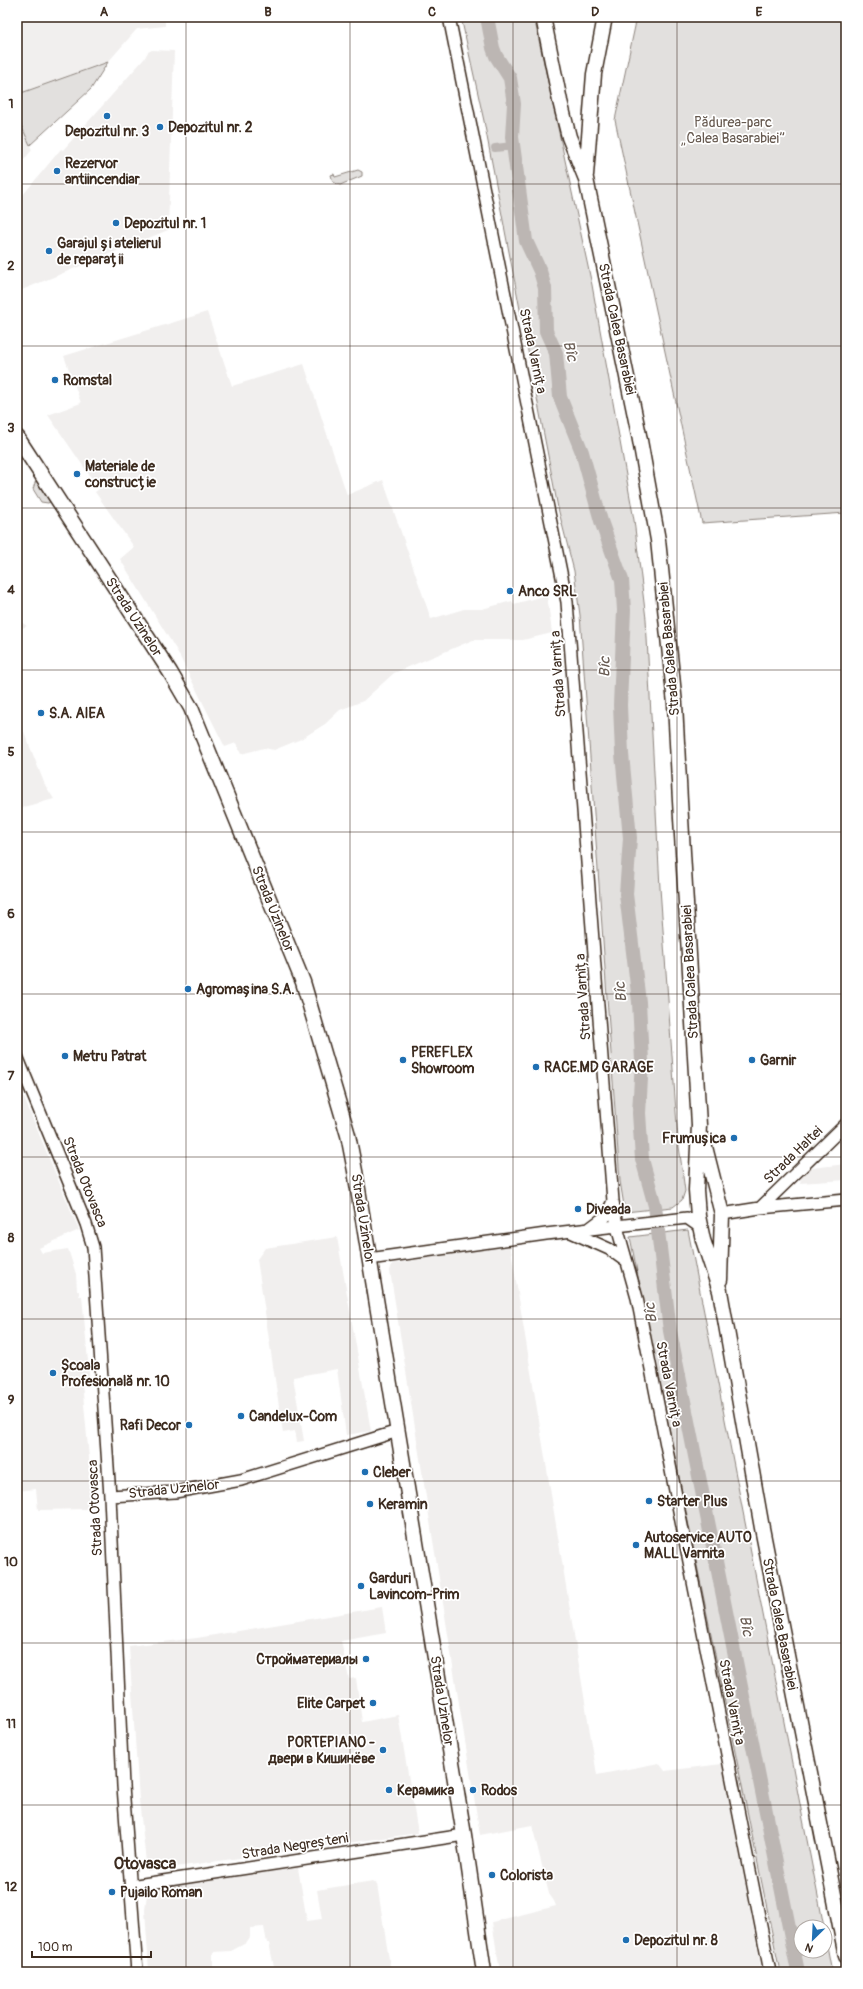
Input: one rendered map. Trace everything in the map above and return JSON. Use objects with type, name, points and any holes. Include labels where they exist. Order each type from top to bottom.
[{"type":"main road","name":"Strada Calea Basarabiei","points":[[543,17],[560,101],[569,136],[586,179],[640,435],[658,540],[666,604],[675,712],[699,1125],[696,1190],[697,1205],[700,1227],[720,1291],[767,1559],[846,1956]]},
{"type":"main road","name":"Strada Calea Basarabiei","points":[[586,179],[594,74],[605,17]]},
{"type":"main road","name":"Strada Uzinelor","points":[[17,437],[170,672],[191,708],[303,982],[348,1135],[464,1835],[484,1972]]},
{"type":"main road","name":"Strada Calea Basarabiei","points":[[699,1125],[721,1214],[720,1291]]},
{"type":"main road","points":[[697,1205],[707,1202],[721,1214],[711,1228],[700,1227]]},
{"type":"street","name":"Strada Varnița","points":[[449,17],[568,602],[613,1201],[622,1226],[627,1262],[638,1306],[770,1972]]},
{"type":"street","name":"Strada Otovasca","points":[[17,1056],[86,1224],[93,1247],[110,1496],[123,1786],[137,1972]]},
{"type":"street","name":"Strada Haltei","points":[[760,1208],[846,1124]]},
{"type":"street","name":"Strada Haltei","points":[[721,1214],[760,1208],[846,1200]]},
{"type":"street","points":[[589,1229],[606,1216],[613,1201]]},
{"type":"street","points":[[683,1219],[697,1205]]},
{"type":"street","points":[[369,1259],[569,1231],[683,1219],[700,1227]]},
{"type":"street","points":[[569,1231],[598,1243],[627,1262]]},
{"type":"street","name":"Strada Uzinelor","points":[[110,1496],[175,1492],[241,1480],[398,1431]]},
{"type":"street","name":"Strada Negreșteni","points":[[130,1886],[464,1835]]},
{"type":"shaded area","points":[[17,17],[165,17],[165,26],[137,29],[108,62],[24,92],[17,92]]},
{"type":"shaded area","points":[[152,50],[174,51],[168,230],[17,292],[17,202],[61,149],[63,150],[144,59],[148,52]]},
{"type":"shaded area","points":[[17,116],[32,150],[17,168]]},
{"type":"shaded area","points":[[207,312],[232,386],[304,364],[347,495],[383,480],[431,619],[464,609],[482,609],[512,601],[514,604],[547,595],[552,633],[523,640],[473,640],[394,673],[363,701],[340,710],[325,724],[301,739],[274,750],[264,748],[241,754],[236,743],[225,747],[177,651],[120,559],[134,547],[95,492],[99,489],[48,415],[81,403],[64,356]]},
{"type":"shaded area","points":[[17,616],[21,622],[27,626],[17,630]]},
{"type":"shaded area","points":[[17,714],[45,785],[54,799],[17,809]]},
{"type":"shaded area","name":"Școala Profesională nr. 10","points":[[17,1081],[79,1230],[39,1248],[42,1253],[68,1249],[76,1274],[77,1291],[79,1291],[79,1296],[82,1296],[90,1383],[82,1383],[89,1458],[89,1509],[38,1510],[36,1489],[17,1491]]},
{"type":"shaded area","points":[[846,1164],[846,1180],[800,1183],[802,1175],[812,1168]]},
{"type":"shaded area","points":[[337,1237],[371,1431],[346,1435],[337,1369],[293,1377],[304,1441],[297,1442],[295,1431],[283,1433],[257,1259],[265,1248]]},
{"type":"shaded area","points":[[510,1244],[597,1775],[659,1763],[665,1771],[722,1764],[762,1972],[500,1972],[492,1922],[556,1906],[549,1894],[532,1825],[480,1835],[390,1271],[392,1264]]},
{"type":"shaded area","points":[[382,1607],[386,1633],[341,1641],[349,1679],[356,1678],[362,1722],[398,1715],[418,1833],[147,1871],[139,1800],[129,1646],[197,1638]]},
{"type":"shaded area","points":[[298,1868],[307,1921],[322,1919],[317,1890],[373,1881],[377,1884],[391,1972],[275,1972],[264,1927],[250,1928],[250,1937],[246,1943],[231,1951],[213,1952],[213,1972],[149,1972],[145,1910],[147,1894],[157,1887]]},
{"type":"green space","points":[[461,17],[534,17],[592,285],[634,520],[646,619],[660,888],[678,1139],[685,1191],[682,1200],[673,1207],[625,1212],[620,1181],[580,615],[574,571],[558,508],[484,121]]},
{"type":"green space","name":"Pădurea-parc „Calea Basarabiei”","points":[[637,17],[846,17],[846,513],[702,523],[615,120]]},
{"type":"green space","points":[[108,62],[91,89],[30,145],[17,116],[17,92],[24,92]]},
{"type":"green space","points":[[358,170],[362,172],[362,176],[340,185],[333,182],[331,175],[334,174],[335,177]]},
{"type":"green space","points":[[36,480],[50,502],[41,502],[33,489]]},
{"type":"green space","points":[[688,1230],[822,1919],[793,1919],[793,1959],[830,1959],[832,1972],[780,1972],[630,1237]]},
{"type":"waterway","name":"Bîc","points":[[487,17],[496,56],[510,78],[514,104],[512,137],[526,241],[540,271],[545,288],[546,331],[556,353],[560,397],[582,452],[601,521],[622,580],[624,610],[620,705],[622,754],[630,838],[626,894],[639,1002],[642,1061],[639,1113],[642,1159],[655,1206],[670,1331],[798,1972]]},
{"type":"waterway","points":[[495,148],[513,146]]},
{"type":"place","name":"Depozitul nr. 3","points":[[107,116]]},
{"type":"place","name":"Depozitul nr. 2","points":[[160,127]]},
{"type":"place","name":"Rezervor antiincendiar","points":[[57,171]]},
{"type":"place","name":"Depozitul nr. 1","points":[[116,223]]},
{"type":"place","name":"Garajul și atelierul de reparații","points":[[49,251]]},
{"type":"place","name":"Romstal","points":[[55,380]]},
{"type":"place","name":"Materiale de construcție","points":[[77,474]]},
{"type":"place","name":"Anco SRL","points":[[510,591]]},
{"type":"place","name":"S.A. AIEA","points":[[41,713]]},
{"type":"place","name":"Agromașina S.A.","points":[[188,989]]},
{"type":"place","name":"Metru Patrat","points":[[65,1056]]},
{"type":"place","name":"PEREFLEX Showroom","points":[[403,1060]]},
{"type":"place","name":"Garnir","points":[[752,1060]]},
{"type":"place","name":"RACE.MD GARAGE","points":[[536,1067]]},
{"type":"place","name":"Frumușica","points":[[734,1138]]},
{"type":"place","name":"Diveada","points":[[578,1209]]},
{"type":"place","name":"Școala Profesională nr. 10","points":[[53,1373]]},
{"type":"place","name":"Candelux-Com","points":[[241,1416]]},
{"type":"place","name":"Rafi Decor","points":[[189,1425]]},
{"type":"place","name":"Cleber","points":[[365,1472]]},
{"type":"place","name":"Starter Plus","points":[[649,1501]]},
{"type":"place","name":"Keramin","points":[[370,1504]]},
{"type":"place","name":"Autoservice AUTO MALL Varnita","points":[[636,1545]]},
{"type":"place","name":"Garduri Lavincom-Prim","points":[[361,1586]]},
{"type":"place","name":"Стройматериалы","points":[[366,1659]]},
{"type":"place","name":"Elite Carpet","points":[[373,1703]]},
{"type":"place","name":"PORTEPIANO - двери в Кишинёве","points":[[383,1750]]},
{"type":"place","name":"Керамика","points":[[389,1790]]},
{"type":"place","name":"Rodos","points":[[473,1790]]},
{"type":"place","name":"Colorista","points":[[492,1875]]},
{"type":"place","name":"Pujailo Roman","points":[[112,1892]]},
{"type":"place","name":"Depozitul nr. 8","points":[[626,1940]]},
{"type":"district","name":"Otovasca","points":[[145,1864]]}]
